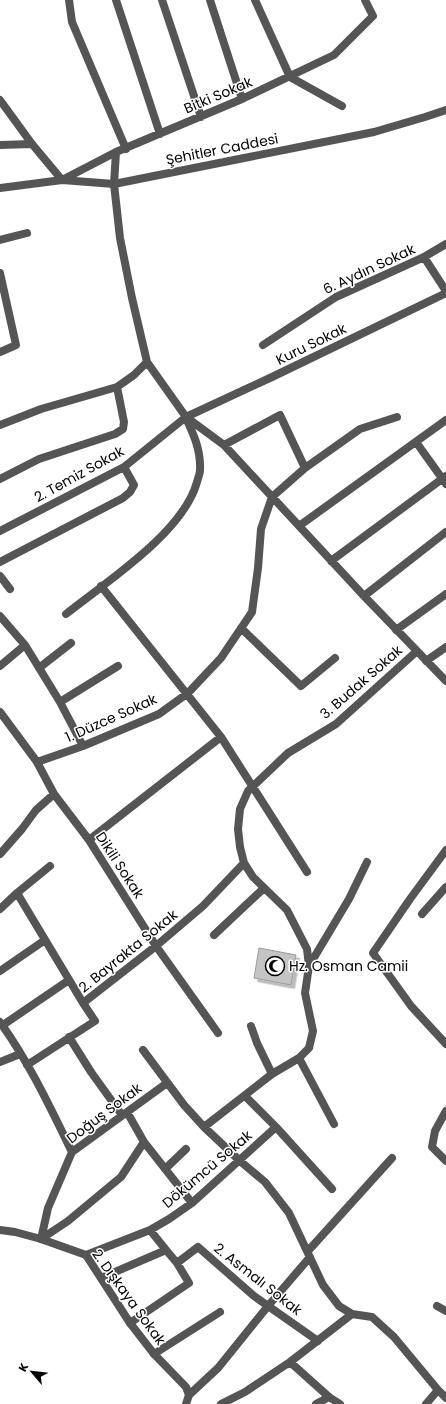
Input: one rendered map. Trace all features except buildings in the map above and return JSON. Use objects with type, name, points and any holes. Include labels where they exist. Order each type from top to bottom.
[{"type":"street","points":[[69,0],[72,22],[126,148]]},
{"type":"street","points":[[116,0],[160,134]]},
{"type":"street","points":[[162,0],[201,117]]},
{"type":"street","points":[[210,0],[242,100]]},
{"type":"street","points":[[255,0],[290,77],[342,106]]},
{"type":"street","name":"Bitki Sokak","points":[[62,180],[116,152],[242,100],[334,55],[373,16],[365,0]]},
{"type":"street","points":[[0,100],[32,144],[62,180]]},
{"type":"street","name":"Şehitler Caddesi","points":[[0,188],[62,180],[114,184],[374,132],[446,110]]},
{"type":"street","points":[[0,145],[32,144]]},
{"type":"street","points":[[66,614],[145,552],[175,522],[194,493],[200,471],[198,445],[186,417],[147,362],[120,238],[114,184],[116,152]]},
{"type":"street","points":[[0,240],[27,233]]},
{"type":"street","name":"6. Aydın Sokak","points":[[263,344],[336,297],[424,257],[446,244]]},
{"type":"street","points":[[424,257],[446,292]]},
{"type":"street","points":[[0,273],[16,345],[0,352]]},
{"type":"street","name":"Kuru Sokak","points":[[186,417],[272,377],[446,292]]},
{"type":"street","points":[[0,425],[41,410],[117,388],[134,375],[147,362]]},
{"type":"street","points":[[0,479],[39,459],[115,434],[123,429],[124,422],[117,388]]},
{"type":"street","points":[[224,445],[280,415],[305,468]]},
{"type":"street","points":[[186,417],[224,445],[331,561],[446,681]]},
{"type":"street","name":"2. Temiz Sokak","points":[[0,531],[124,467],[186,417]]},
{"type":"street","points":[[272,497],[305,468],[360,429],[397,417]]},
{"type":"street","points":[[299,526],[446,420]]},
{"type":"street","points":[[331,561],[445,479],[416,442]]},
{"type":"street","points":[[0,562],[123,498],[130,492],[134,485],[124,467]]},
{"type":"street","name":"1. Düzce Sokak","points":[[37,762],[83,746],[158,714],[188,693],[221,658],[252,612],[258,568],[261,529],[272,497]]},
{"type":"street","points":[[364,596],[446,532]]},
{"type":"street","points":[[0,576],[10,589]]},
{"type":"street","points":[[102,586],[188,693],[221,737],[250,789],[307,872]]},
{"type":"street","points":[[396,630],[446,594]]},
{"type":"street","points":[[0,616],[24,645],[39,668],[60,702],[83,746]]},
{"type":"street","points":[[241,628],[301,686],[335,658]]},
{"type":"street","points":[[39,668],[71,642]]},
{"type":"street","points":[[0,666],[24,645]]},
{"type":"street","points":[[426,661],[446,647]]},
{"type":"street","name":"3. Budak Sokak","points":[[250,789],[288,753],[336,724],[417,651]]},
{"type":"street","points":[[60,702],[118,666]]},
{"type":"street","name":"Dikili Sokak","points":[[0,712],[37,762],[54,794],[89,840],[156,946],[218,1034]]},
{"type":"street","points":[[89,840],[221,737]]},
{"type":"street","points":[[204,1127],[272,1074],[299,1058],[309,1048],[313,1031],[305,993],[309,966],[307,949],[287,910],[253,877],[244,863],[238,829],[240,810],[250,789]]},
{"type":"street","points":[[0,854],[36,810],[54,794]]},
{"type":"street","points":[[446,850],[373,953],[411,1006],[446,1044]]},
{"type":"street","points":[[309,966],[349,899],[368,862]]},
{"type":"street","name":"2. Bayrakta Sokak","points":[[27,1065],[95,1021],[84,1003],[156,946],[203,906],[244,863]]},
{"type":"street","points":[[0,909],[50,866]]},
{"type":"street","points":[[422,914],[446,887]]},
{"type":"street","points":[[214,935],[264,888]]},
{"type":"street","points":[[17,893],[84,1003]]},
{"type":"street","points":[[0,971],[45,940]]},
{"type":"street","points":[[69,980],[1,1023],[48,1103],[72,1152]]},
{"type":"street","points":[[251,1026],[257,1043],[272,1074]]},
{"type":"street","points":[[69,1037],[91,1072],[192,1203]]},
{"type":"street","points":[[143,1050],[184,1105],[204,1127],[265,1182],[289,1213],[323,1285],[339,1306],[352,1314],[372,1317],[394,1337],[446,1398]]},
{"type":"street","points":[[0,1062],[20,1054]]},
{"type":"street","points":[[299,1058],[334,1124]]},
{"type":"street","name":"Doğuş Sokak","points":[[40,1238],[48,1208],[72,1152],[167,1083]]},
{"type":"street","points":[[245,1096],[276,1127],[332,1190]]},
{"type":"street","points":[[445,1114],[435,1131],[432,1148],[446,1161]]},
{"type":"street","name":"Dökümcü Sokak","points":[[86,1255],[150,1230],[192,1203],[276,1127]]},
{"type":"street","points":[[40,1238],[68,1221],[121,1177],[144,1142]]},
{"type":"street","points":[[165,1169],[186,1148]]},
{"type":"street","points":[[186,1404],[189,1395],[218,1368],[309,1254],[392,1158]]},
{"type":"street","name":"2. Dışkaya Sokak","points":[[0,1230],[40,1238],[86,1255],[130,1323],[154,1354],[186,1387],[189,1395]]},
{"type":"street","points":[[130,1323],[189,1283],[177,1263],[150,1230]]},
{"type":"street","name":"2. Asmalı Sokak","points":[[177,1263],[198,1247],[254,1296],[318,1340]]},
{"type":"street","points":[[101,1278],[166,1250]]},
{"type":"street","points":[[437,1306],[446,1312]]},
{"type":"street","points":[[154,1354],[220,1312]]},
{"type":"street","points":[[221,1404],[245,1392],[290,1362],[352,1314]]},
{"type":"street","points":[[290,1362],[329,1397],[340,1404]]},
{"type":"street","points":[[426,1404],[438,1390]]},
{"type":"street","points":[[316,1404],[329,1397]]},
{"type":"place","name":"Hz. Osman Camii","points":[[275,966]]}]
